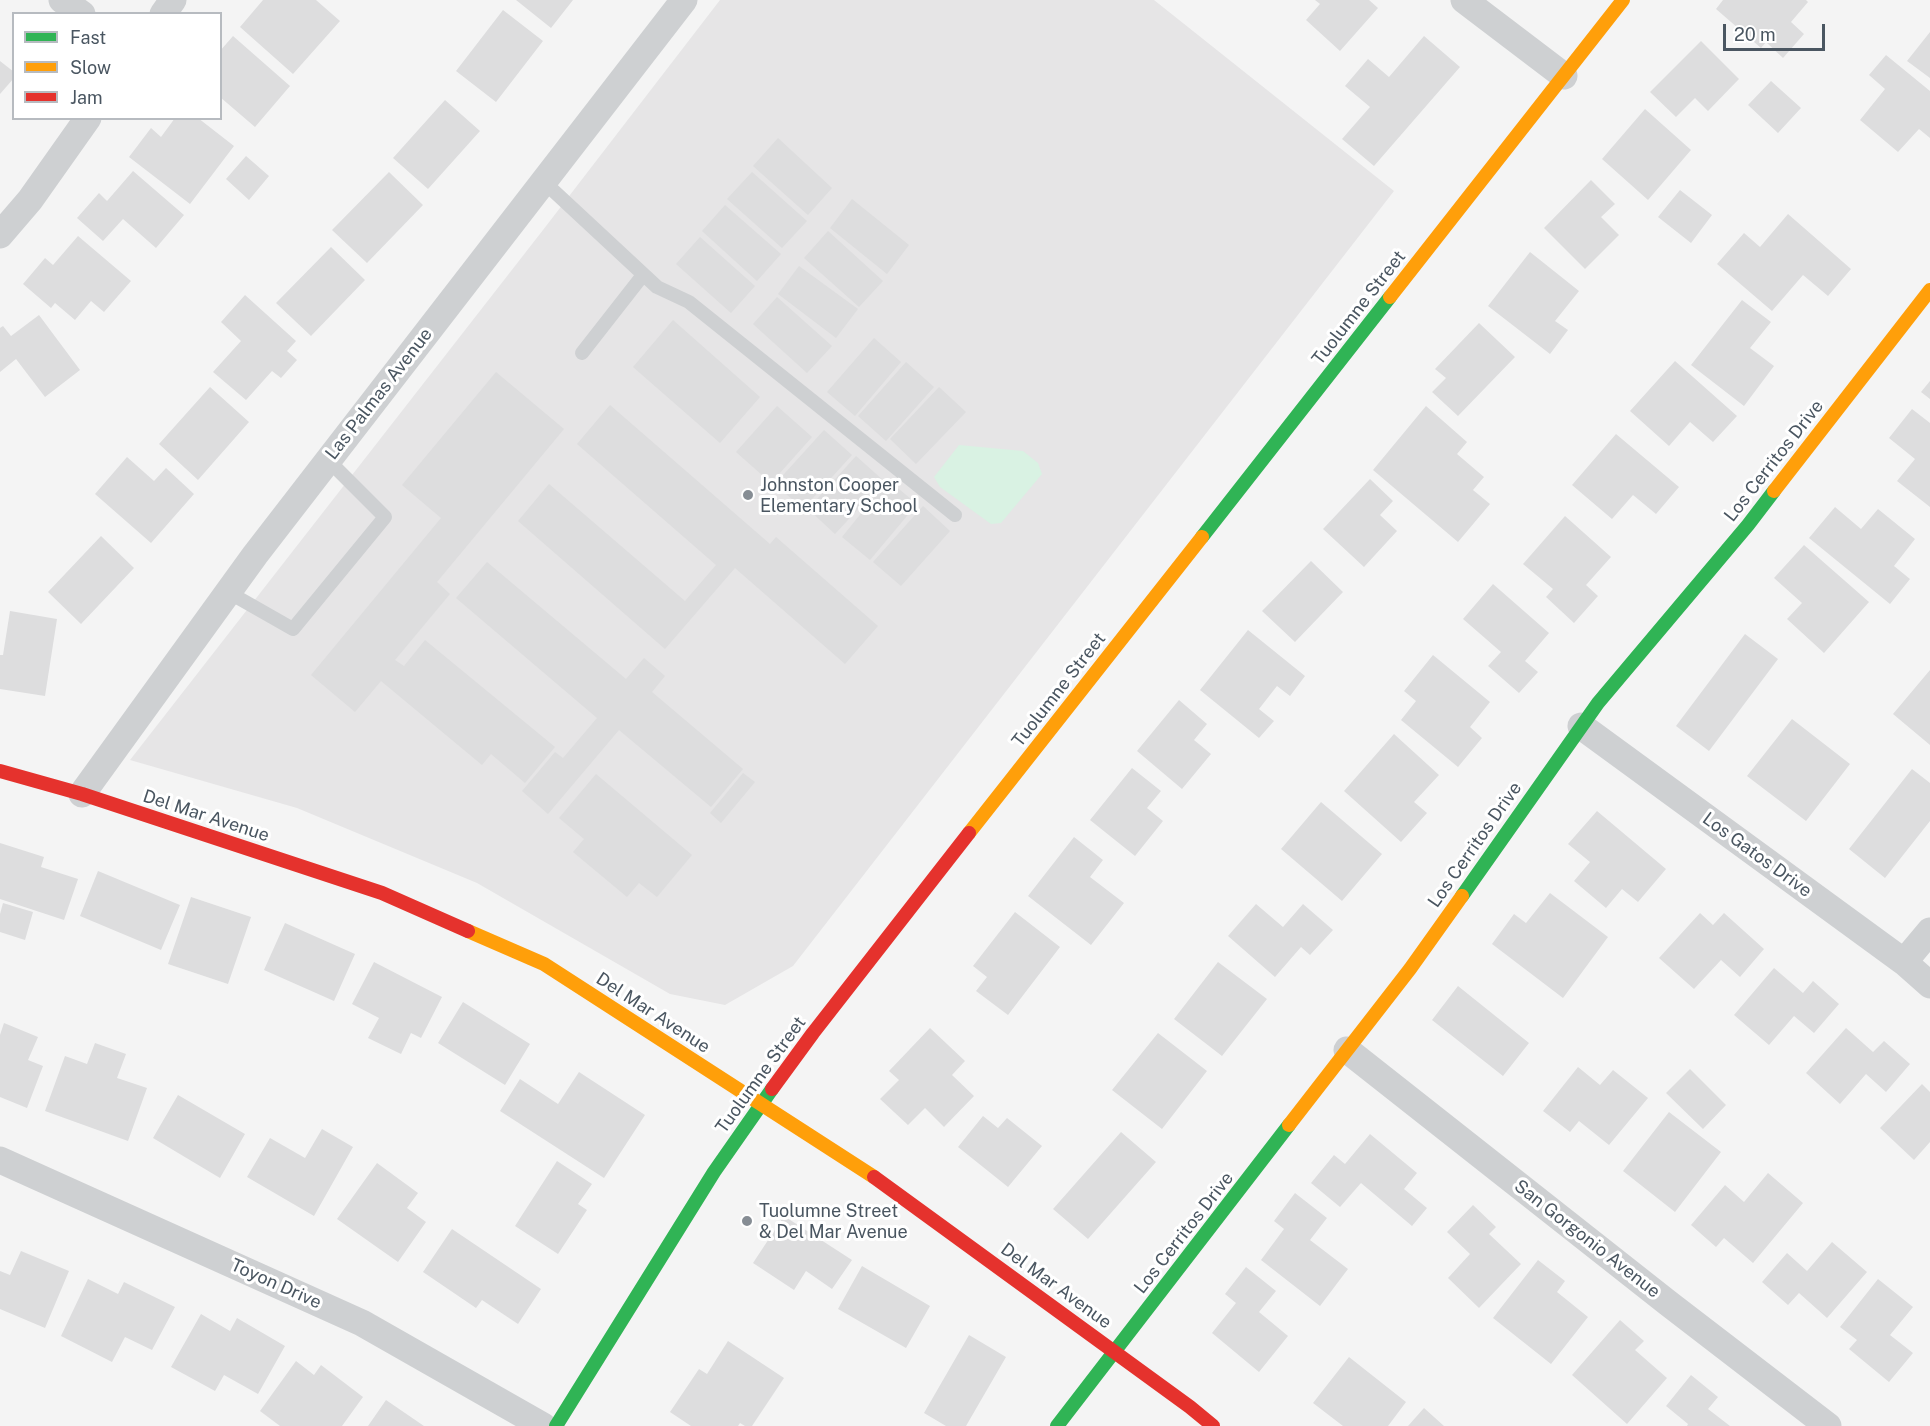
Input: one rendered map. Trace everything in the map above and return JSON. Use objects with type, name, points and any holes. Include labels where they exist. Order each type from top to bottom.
[{"type":"street","points":[[62,0],[79,12]]},
{"type":"street","name":"Las Palmas Avenue","points":[[82,794],[228,592],[328,460],[684,0]]},
{"type":"street","points":[[1464,0],[1564,76]]},
{"type":"street","name":"Tuolumne Street","points":[[556,1426],[714,1172],[820,1023],[1623,0]]},
{"type":"street","points":[[0,235],[30,200],[87,120]]},
{"type":"street","name":"Los Cerritos Drive","points":[[1057,1426],[1410,969],[1598,703],[1748,525],[1930,290]]},
{"type":"street","name":"Los Gatos Drive","points":[[1581,726],[1904,962],[1930,985]]},
{"type":"street","name":"Del Mar Avenue","points":[[0,771],[82,794],[382,893],[544,964],[883,1183],[1213,1426]]},
{"type":"street","points":[[1904,962],[1930,931]]},
{"type":"street","name":"San Gorgonio Avenue","points":[[1347,1050],[1828,1426]]},
{"type":"street","name":"Toyon Drive","points":[[0,1160],[362,1323],[543,1426]]},
{"type":"lane","points":[[544,182],[657,287],[689,302],[955,515]]},
{"type":"lane","points":[[582,353],[643,275]]},
{"type":"lane","points":[[228,592],[293,629],[385,518],[328,460]]},
{"type":"shaded area","name":"Johnston Cooper Elementary School","points":[[720,0],[1154,0],[1394,191],[793,966],[725,1005],[670,994],[477,883],[297,808],[130,760]]},
{"type":"green space","points":[[959,445],[1023,451],[1038,463],[1042,474],[1001,523],[991,524],[940,487],[934,477]]},
{"type":"building","points":[[263,0],[316,0],[340,21],[293,74],[240,27]]},
{"type":"building","points":[[516,0],[573,0],[551,28]]},
{"type":"building","points":[[1315,0],[1369,0],[1378,8],[1340,51],[1306,20],[1320,4]]},
{"type":"building","points":[[1723,0],[1806,0],[1808,2],[1791,22],[1804,34],[1783,58],[1766,42],[1761,48],[1716,9]]},
{"type":"building","points":[[503,10],[543,41],[496,102],[456,71]]},
{"type":"building","points":[[1930,32],[1930,78],[1907,61]]},
{"type":"building","points":[[233,36],[290,86],[255,127],[222,99],[222,49]]},
{"type":"building","points":[[1424,36],[1460,67],[1374,166],[1342,139],[1370,107],[1345,86],[1368,59],[1389,77]]},
{"type":"building","points":[[1701,41],[1739,79],[1708,111],[1695,98],[1676,117],[1650,92]]},
{"type":"building","points":[[1886,55],[1930,91],[1930,138],[1919,129],[1898,152],[1860,120],[1885,89],[1869,75]]},
{"type":"building","points":[[0,61],[12,70],[12,80],[0,94]]},
{"type":"building","points":[[1771,81],[1801,108],[1778,133],[1748,105]]},
{"type":"building","points":[[445,100],[480,131],[428,189],[393,158]]},
{"type":"building","points":[[1645,109],[1691,150],[1648,200],[1602,159]]},
{"type":"building","points":[[174,120],[201,120],[234,146],[190,204],[129,157],[151,128],[161,137]]},
{"type":"building","points":[[778,138],[832,188],[808,215],[753,166]]},
{"type":"building","points":[[246,156],[269,176],[249,200],[226,179]]},
{"type":"building","points":[[133,171],[184,215],[156,248],[123,219],[103,241],[77,218],[99,193],[107,201]]},
{"type":"building","points":[[389,172],[423,205],[367,263],[332,230]]},
{"type":"building","points":[[752,172],[807,221],[782,248],[727,199]]},
{"type":"building","points":[[1591,180],[1615,204],[1601,217],[1619,235],[1585,269],[1544,228]]},
{"type":"building","points":[[1680,190],[1712,215],[1691,243],[1658,217]]},
{"type":"building","points":[[852,199],[909,245],[887,274],[830,228]]},
{"type":"building","points":[[725,205],[781,254],[757,281],[702,231]]},
{"type":"building","points":[[1788,214],[1851,269],[1828,296],[1803,275],[1772,311],[1717,264],[1744,233],[1760,247]]},
{"type":"building","points":[[828,231],[883,281],[859,307],[804,258]]},
{"type":"building","points":[[78,236],[131,281],[104,312],[91,301],[75,320],[55,303],[51,308],[23,284],[45,258],[53,265]]},
{"type":"building","points":[[700,237],[755,286],[731,313],[676,264]]},
{"type":"building","points":[[331,247],[365,280],[311,336],[276,303]]},
{"type":"building","points":[[1530,252],[1579,291],[1555,321],[1568,330],[1550,354],[1488,306]]},
{"type":"building","points":[[799,266],[858,309],[836,338],[778,294]]},
{"type":"building","points":[[245,295],[296,341],[287,351],[297,360],[281,378],[272,371],[246,400],[213,372],[241,341],[221,322]]},
{"type":"building","points":[[777,297],[832,346],[807,373],[753,324]]},
{"type":"building","points":[[1742,300],[1771,322],[1750,348],[1774,366],[1744,406],[1691,365]]},
{"type":"building","points":[[39,315],[80,370],[45,397],[16,359],[0,372],[0,328],[3,326],[11,336]]},
{"type":"building","points":[[673,320],[760,397],[720,443],[633,367]]},
{"type":"building","points":[[1479,323],[1515,357],[1458,416],[1432,392],[1446,378],[1435,369]]},
{"type":"building","points":[[874,338],[901,362],[855,416],[827,392]]},
{"type":"building","points":[[1675,361],[1737,416],[1713,442],[1690,422],[1669,446],[1630,411]]},
{"type":"building","points":[[906,362],[934,387],[886,441],[858,416]]},
{"type":"building","points":[[496,372],[564,429],[437,582],[450,594],[395,660],[404,666],[425,640],[555,747],[525,783],[491,754],[482,765],[381,681],[355,712],[311,675],[441,518],[402,485]]},
{"type":"building","points":[[1930,381],[1930,399],[1921,392]]},
{"type":"building","points":[[210,387],[249,422],[198,480],[159,444]]},
{"type":"building","points":[[939,387],[966,412],[916,464],[890,439]]},
{"type":"building","points":[[610,405],[770,544],[776,537],[878,626],[845,664],[735,568],[665,649],[518,521],[549,484],[685,601],[716,565],[577,444]]},
{"type":"building","points":[[777,406],[812,437],[771,483],[736,452]]},
{"type":"building","points":[[1426,406],[1467,442],[1457,454],[1484,477],[1473,490],[1490,504],[1458,542],[1373,470]]},
{"type":"building","points":[[1912,409],[1930,423],[1930,507],[1897,481],[1915,459],[1889,438]]},
{"type":"building","points":[[824,430],[852,455],[803,509],[775,484]]},
{"type":"building","points":[[1616,434],[1679,487],[1656,514],[1633,495],[1612,519],[1572,485]]},
{"type":"building","points":[[856,456],[884,481],[835,534],[808,509]]},
{"type":"building","points":[[127,457],[154,481],[166,468],[194,494],[151,543],[95,494]]},
{"type":"building","points":[[1370,479],[1393,501],[1380,515],[1397,531],[1364,567],[1323,529]]},
{"type":"building","points":[[888,480],[917,504],[870,560],[842,537]]},
{"type":"building","points":[[923,506],[950,531],[901,586],[873,562]]},
{"type":"building","points":[[1835,507],[1861,529],[1878,509],[1915,539],[1894,566],[1910,579],[1890,604],[1809,538]]},
{"type":"building","points":[[1565,516],[1611,557],[1586,585],[1598,596],[1574,623],[1546,597],[1553,589],[1523,564]]},
{"type":"building","points":[[101,536],[134,568],[81,624],[48,592]]},
{"type":"building","points":[[1804,545],[1869,602],[1824,653],[1787,619],[1802,603],[1774,578]]},
{"type":"building","points":[[1311,561],[1343,592],[1295,642],[1262,611]]},
{"type":"building","points":[[487,562],[626,679],[644,658],[665,676],[652,692],[743,769],[711,807],[619,730],[548,814],[522,791],[555,752],[563,758],[597,718],[456,598]]},
{"type":"building","points":[[1493,584],[1549,633],[1525,661],[1538,672],[1519,693],[1488,666],[1501,652],[1463,619]]},
{"type":"building","points":[[10,611],[57,619],[45,696],[0,689],[0,655],[3,655]]},
{"type":"building","points":[[1248,630],[1305,676],[1290,696],[1277,686],[1259,709],[1274,721],[1259,738],[1200,690]]},
{"type":"building","points":[[1745,634],[1778,659],[1709,751],[1676,726]]},
{"type":"building","points":[[1433,655],[1490,702],[1470,727],[1482,738],[1458,767],[1401,720],[1416,701],[1404,691]]},
{"type":"building","points":[[1930,670],[1930,745],[1893,714]]},
{"type":"building","points":[[1179,700],[1207,724],[1194,740],[1211,754],[1182,789],[1137,751]]},
{"type":"building","points":[[1792,719],[1850,764],[1806,821],[1747,776]]},
{"type":"building","points":[[1394,734],[1439,775],[1414,802],[1427,813],[1401,842],[1344,791]]},
{"type":"building","points":[[1132,768],[1161,791],[1147,808],[1163,821],[1135,856],[1090,820]]},
{"type":"building","points":[[1912,769],[1930,783],[1930,821],[1885,878],[1849,849]]},
{"type":"building","points":[[743,773],[755,782],[721,823],[710,813]]},
{"type":"building","points":[[596,774],[692,855],[657,897],[639,883],[627,897],[573,852],[584,839],[559,818]]},
{"type":"building","points":[[1321,802],[1382,854],[1342,901],[1281,849]]},
{"type":"building","points":[[1597,811],[1666,869],[1638,902],[1622,889],[1606,908],[1574,881],[1590,862],[1568,844]]},
{"type":"building","points":[[1074,837],[1103,860],[1090,877],[1124,903],[1091,945],[1028,896]]},
{"type":"building","points":[[0,843],[44,857],[41,867],[78,879],[64,920],[0,899]]},
{"type":"building","points":[[98,871],[180,905],[161,950],[80,916]]},
{"type":"building","points":[[1550,893],[1608,937],[1563,998],[1492,944],[1514,914],[1526,923]]},
{"type":"building","points":[[191,897],[251,917],[228,984],[168,964]]},
{"type":"building","points":[[3,903],[33,912],[25,940],[0,932],[0,914]]},
{"type":"building","points":[[1256,904],[1283,927],[1303,904],[1333,930],[1310,955],[1301,947],[1275,977],[1228,936]]},
{"type":"building","points":[[1015,912],[1060,947],[1008,1015],[976,991],[987,977],[973,966]]},
{"type":"building","points":[[1700,913],[1713,925],[1724,913],[1764,949],[1740,977],[1721,960],[1694,989],[1659,958]]},
{"type":"building","points":[[285,923],[355,954],[334,1001],[264,970]]},
{"type":"building","points":[[374,962],[442,997],[421,1038],[411,1033],[401,1054],[368,1038],[379,1018],[352,1004]]},
{"type":"building","points":[[1218,962],[1267,999],[1222,1056],[1174,1019]]},
{"type":"building","points":[[1774,968],[1803,993],[1813,981],[1839,1004],[1814,1033],[1794,1016],[1769,1045],[1734,1015]]},
{"type":"building","points":[[1458,986],[1529,1043],[1503,1076],[1432,1020]]},
{"type":"building","points":[[463,1002],[530,1044],[505,1085],[438,1043]]},
{"type":"building","points":[[4,1023],[38,1037],[28,1060],[43,1066],[27,1108],[0,1097],[0,1035]]},
{"type":"building","points":[[930,1028],[965,1061],[952,1075],[974,1096],[944,1127],[925,1108],[908,1125],[880,1099],[899,1080],[889,1071]]},
{"type":"building","points":[[1846,1028],[1873,1052],[1884,1041],[1910,1064],[1886,1092],[1866,1074],[1840,1104],[1806,1073]]},
{"type":"building","points":[[1158,1033],[1207,1071],[1162,1129],[1112,1090]]},
{"type":"building","points":[[95,1043],[126,1054],[117,1078],[147,1088],[128,1141],[45,1111],[65,1056],[87,1064]]},
{"type":"building","points":[[1578,1067],[1600,1085],[1613,1070],[1648,1098],[1609,1145],[1579,1121],[1570,1132],[1543,1111]]},
{"type":"building","points":[[1690,1069],[1726,1105],[1703,1129],[1666,1093]]},
{"type":"building","points":[[579,1072],[645,1115],[604,1178],[500,1111],[520,1079],[558,1104]]},
{"type":"building","points":[[1922,1084],[1930,1092],[1930,1142],[1914,1160],[1880,1128]]},
{"type":"building","points":[[178,1095],[245,1134],[220,1178],[153,1138]]},
{"type":"building","points":[[1669,1112],[1721,1152],[1675,1212],[1623,1171]]},
{"type":"building","points":[[983,1116],[998,1128],[1007,1118],[1042,1146],[1008,1187],[958,1147]]},
{"type":"building","points":[[322,1129],[353,1147],[314,1216],[247,1177],[270,1138],[305,1158]]},
{"type":"building","points":[[1121,1132],[1156,1162],[1088,1239],[1053,1209]]},
{"type":"building","points":[[1370,1134],[1417,1173],[1404,1189],[1427,1208],[1412,1226],[1361,1183],[1340,1207],[1311,1183],[1334,1155],[1345,1164]]},
{"type":"building","points":[[557,1161],[592,1184],[578,1204],[587,1210],[558,1254],[515,1226]]},
{"type":"building","points":[[377,1163],[418,1193],[407,1208],[426,1222],[398,1262],[337,1219]]},
{"type":"building","points":[[1768,1173],[1803,1203],[1753,1263],[1724,1238],[1716,1247],[1691,1225],[1725,1185],[1744,1202]]},
{"type":"building","points":[[1295,1193],[1327,1218],[1310,1240],[1348,1269],[1320,1306],[1261,1260],[1284,1229],[1274,1221]]},
{"type":"building","points":[[1473,1205],[1496,1227],[1489,1234],[1521,1264],[1479,1308],[1448,1278],[1470,1254],[1447,1232]]},
{"type":"building","points":[[784,1216],[852,1260],[832,1289],[806,1271],[794,1290],[753,1263]]},
{"type":"building","points":[[452,1229],[541,1289],[518,1324],[482,1300],[476,1308],[423,1272]]},
{"type":"building","points":[[1832,1242],[1867,1272],[1827,1318],[1799,1293],[1788,1305],[1762,1282],[1787,1253],[1807,1271]]},
{"type":"building","points":[[21,1251],[69,1271],[45,1328],[0,1309],[0,1271],[10,1275]]},
{"type":"building","points":[[1538,1260],[1565,1281],[1557,1292],[1588,1317],[1551,1364],[1493,1318]]},
{"type":"building","points":[[862,1266],[930,1306],[906,1348],[838,1309]]},
{"type":"building","points":[[1246,1267],[1276,1291],[1259,1312],[1288,1336],[1259,1372],[1212,1333],[1236,1303],[1225,1294]]},
{"type":"building","points":[[88,1279],[118,1294],[124,1282],[175,1307],[152,1350],[125,1337],[112,1362],[61,1336]]},
{"type":"building","points":[[1878,1279],[1913,1307],[1890,1335],[1913,1353],[1889,1382],[1849,1349],[1857,1340],[1840,1327]]},
{"type":"building","points":[[201,1314],[230,1331],[237,1318],[285,1346],[258,1394],[224,1375],[215,1391],[171,1367]]},
{"type":"building","points":[[1620,1320],[1644,1341],[1635,1350],[1667,1378],[1627,1424],[1572,1375]]},
{"type":"building","points":[[969,1335],[1006,1357],[966,1426],[946,1426],[924,1413]]},
{"type":"building","points":[[728,1341],[784,1378],[752,1426],[740,1423],[738,1426],[691,1426],[670,1412],[699,1369],[707,1374]]},
{"type":"building","points":[[1349,1357],[1406,1402],[1388,1426],[1343,1426],[1313,1403]]},
{"type":"building","points":[[296,1361],[314,1375],[321,1365],[363,1397],[342,1426],[280,1426],[260,1411]]},
{"type":"building","points":[[1691,1375],[1718,1397],[1708,1409],[1730,1426],[1687,1426],[1688,1424],[1666,1406]]},
{"type":"building","points":[[386,1400],[424,1426],[368,1426]]},
{"type":"building","points":[[1424,1408],[1444,1426],[1408,1426]]},
{"type":"traffic: fast","points":[[1202,537],[1390,297]]},
{"type":"traffic: fast","points":[[1462,896],[1598,703],[1774,491]]},
{"type":"traffic: fast","points":[[556,1426],[714,1172],[772,1089]]},
{"type":"traffic: fast","points":[[1057,1426],[1289,1125]]},
{"type":"traffic: slow","points":[[1390,297],[1623,0]]},
{"type":"traffic: slow","points":[[1774,491],[1930,290]]},
{"type":"traffic: slow","points":[[969,833],[1202,537]]},
{"type":"traffic: slow","points":[[1289,1125],[1410,969],[1462,896]]},
{"type":"traffic: slow","points":[[468,931],[544,964],[874,1177]]},
{"type":"traffic: jam","points":[[0,771],[82,794],[382,893],[468,931]]},
{"type":"traffic: jam","points":[[772,1089],[969,833]]},
{"type":"traffic: jam","points":[[874,1177],[1213,1426]]},
{"type":"place","name":"Johnston Cooper Elementary School","points":[[748,495]]},
{"type":"place","name":"Tuolumne Street & Del Mar Avenue","points":[[747,1221]]}]
